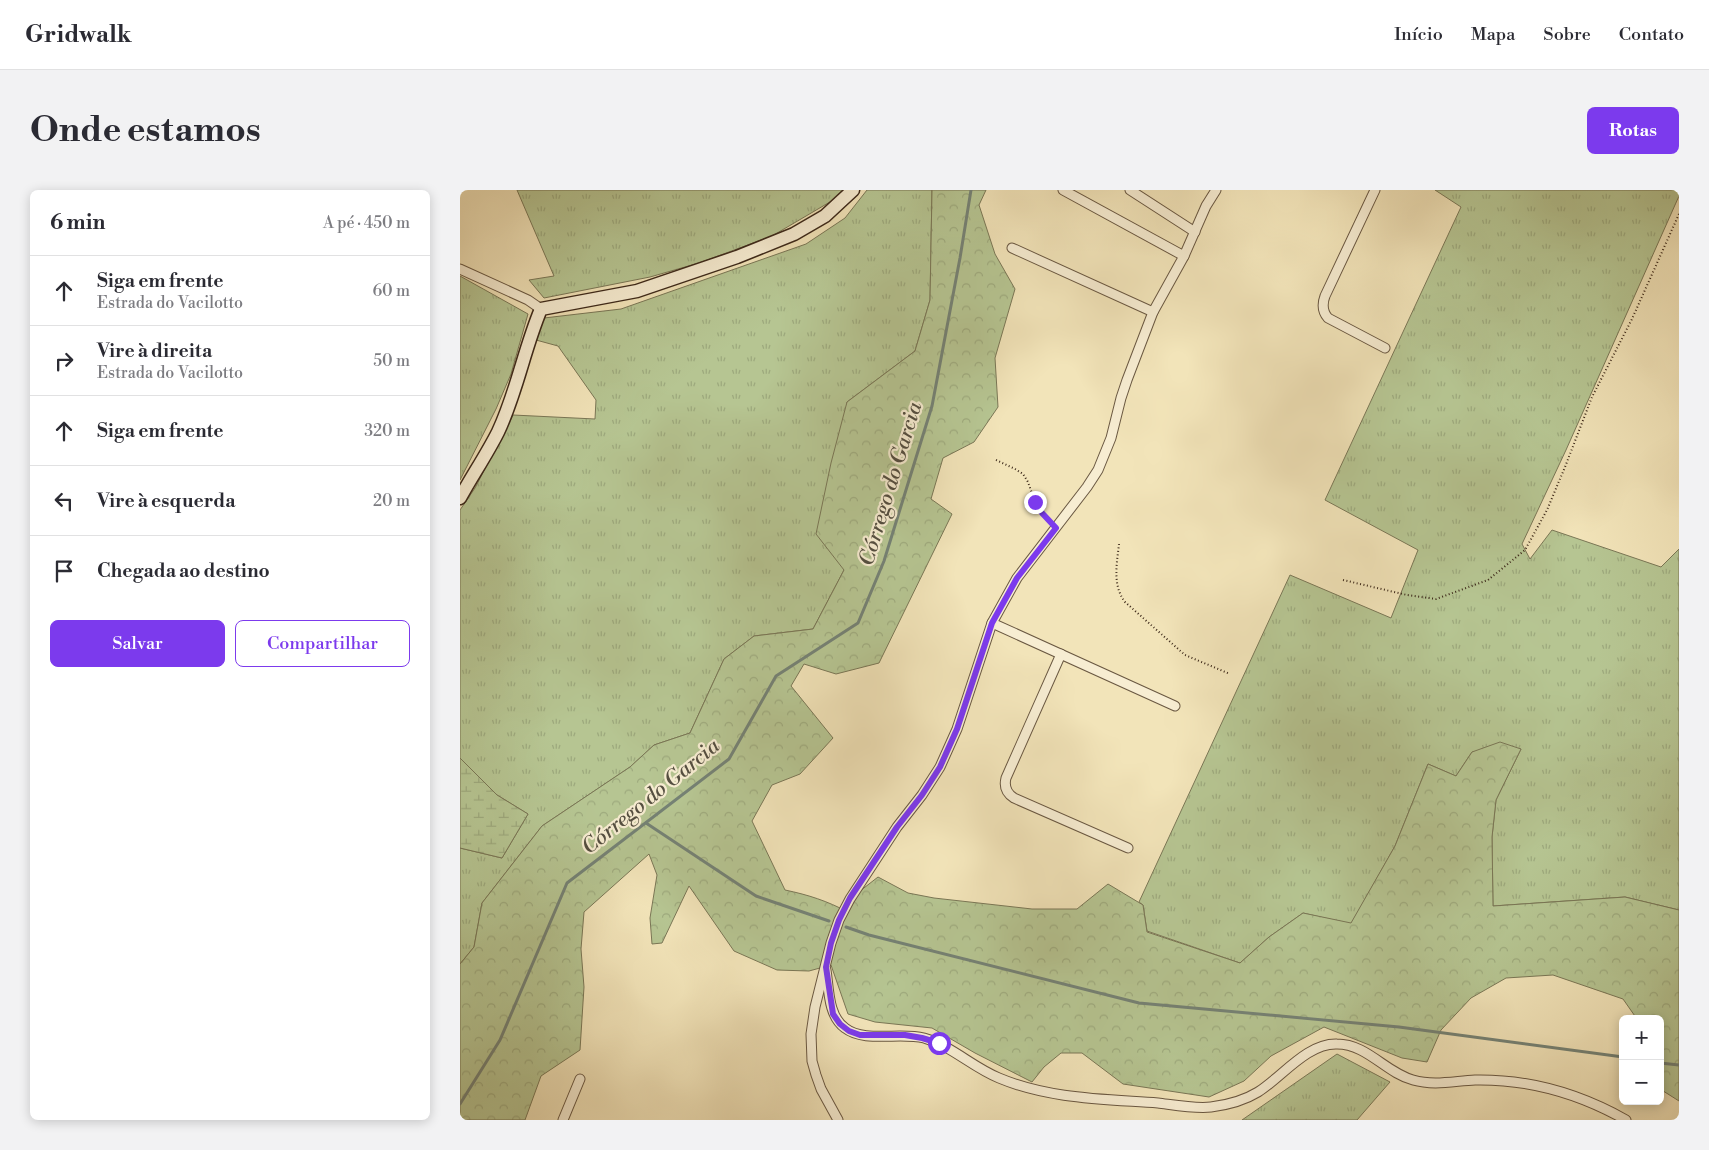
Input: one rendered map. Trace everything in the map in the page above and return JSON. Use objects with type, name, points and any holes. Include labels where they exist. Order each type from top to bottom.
[{"type":"street","points":[[460,269],[528,300],[541,309],[637,291],[737,257],[794,234],[825,216],[853,190]]},
{"type":"street","points":[[1063,190],[1184,256]]},
{"type":"street","points":[[1130,190],[1195,232]]},
{"type":"street","points":[[838,1120],[821,1089],[812,1061],[811,1034],[815,1007],[833,936],[839,920],[850,898],[940,767],[957,729],[992,623],[1017,578],[1087,487],[1104,458],[1121,398],[1153,312],[1184,256],[1206,206],[1216,190]]},
{"type":"street","points":[[1375,190],[1325,296],[1323,306],[1328,318],[1385,348]]},
{"type":"street","points":[[1012,248],[1153,312]]},
{"type":"street","points":[[460,498],[498,432],[517,385],[532,330],[541,309]]},
{"type":"street","points":[[992,623],[1175,706]]},
{"type":"street","points":[[1061,654],[1006,778],[1006,790],[1014,798],[1128,848]]},
{"type":"street","points":[[826,967],[833,1014],[840,1024],[849,1031],[860,1035],[905,1035],[939,1043],[996,1077],[1024,1088],[1054,1095],[1209,1108],[1249,1097],[1313,1050],[1328,1044],[1335,1044],[1358,1048],[1400,1075],[1421,1082],[1432,1084],[1474,1080],[1513,1081],[1551,1089],[1588,1101],[1626,1120]]},
{"type":"street","points":[[563,1120],[580,1079]]},
{"type":"path","points":[[1342,580],[1436,600],[1488,580],[1525,550],[1547,510],[1592,396],[1632,319],[1679,214]]},
{"type":"path","points":[[996,460],[1015,468],[1022,474],[1028,482],[1035,502],[1056,528]]},
{"type":"path","points":[[1119,544],[1116,583],[1119,593],[1125,602],[1185,655],[1230,674]]},
{"type":"green space","points":[[517,190],[843,190],[835,199],[772,236],[699,263],[650,277],[544,298],[529,280],[554,276]]},
{"type":"green space","points":[[867,190],[932,190],[930,300],[915,351],[847,402],[844,570],[813,629],[754,636],[724,659],[690,733],[654,745],[630,767],[542,826],[482,903],[474,947],[460,964],[460,848],[502,858],[528,814],[497,795],[460,758],[460,510],[475,488],[513,415],[595,419],[596,400],[558,346],[536,340],[544,318],[621,309],[806,244],[845,218]]},
{"type":"green space","points":[[932,190],[986,190],[979,205],[995,254],[1015,289],[995,358],[998,407],[974,442],[943,458],[931,499],[952,514],[879,663],[836,674],[804,664],[791,686],[833,738],[800,774],[772,785],[752,821],[785,890],[818,899],[848,912],[860,891],[878,877],[908,893],[934,898],[1032,909],[1077,909],[1108,884],[1143,905],[1147,932],[1240,963],[1269,937],[1303,913],[1351,923],[1395,846],[1428,764],[1456,776],[1472,752],[1500,742],[1521,749],[1496,800],[1492,837],[1493,906],[1625,897],[1679,910],[1679,1101],[1664,1092],[1664,1015],[1634,1015],[1623,999],[1553,975],[1506,978],[1471,998],[1441,1030],[1427,1062],[1402,1058],[1324,1027],[1271,1056],[1244,1081],[1209,1097],[1123,1084],[1082,1053],[1061,1053],[1044,1067],[1032,1082],[975,1053],[932,1028],[875,1022],[848,1014],[831,965],[809,971],[777,970],[734,951],[689,886],[662,943],[652,944],[650,918],[657,875],[649,854],[584,912],[581,949],[584,987],[580,1050],[541,1076],[525,1120],[460,1120],[460,964],[474,947],[482,903],[542,826],[630,767],[654,745],[690,733],[724,659],[754,636],[813,629],[844,570],[816,534],[831,463],[847,402],[915,351],[930,300]]},
{"type":"green space","points":[[1435,190],[1679,190],[1679,196],[1522,544],[1530,559],[1552,530],[1661,567],[1679,549],[1679,910],[1625,897],[1493,906],[1492,837],[1496,800],[1521,749],[1472,752],[1456,776],[1428,764],[1395,846],[1351,924],[1303,913],[1269,937],[1240,963],[1147,931],[1143,905],[1139,902],[1290,575],[1391,618],[1418,550],[1325,500],[1461,207]]},
{"type":"green space","points":[[460,276],[528,314],[511,374],[496,409],[460,480]]},
{"type":"green space","points":[[460,758],[497,795],[528,814],[502,858],[460,848]]},
{"type":"green space","points":[[1337,1054],[1390,1082],[1357,1120],[1242,1120]]},
{"type":"waterway","name":"Córrego do Garcia","points":[[460,1104],[500,1040],[567,883],[729,759],[776,676],[858,623],[884,561],[932,406],[971,190]]},
{"type":"waterway","points":[[646,823],[756,896],[829,921]]},
{"type":"waterway","points":[[846,927],[869,935],[1139,1003],[1399,1027],[1619,1056]]},
{"type":"waterway","points":[[1664,1063],[1679,1065]]},
{"type":"route","points":[[939,1043],[905,1035],[860,1035],[849,1031],[840,1024],[833,1014],[826,967],[831,943],[839,920],[850,898],[940,767],[957,729],[992,623],[1017,578],[1056,528],[1035,502]]}]
